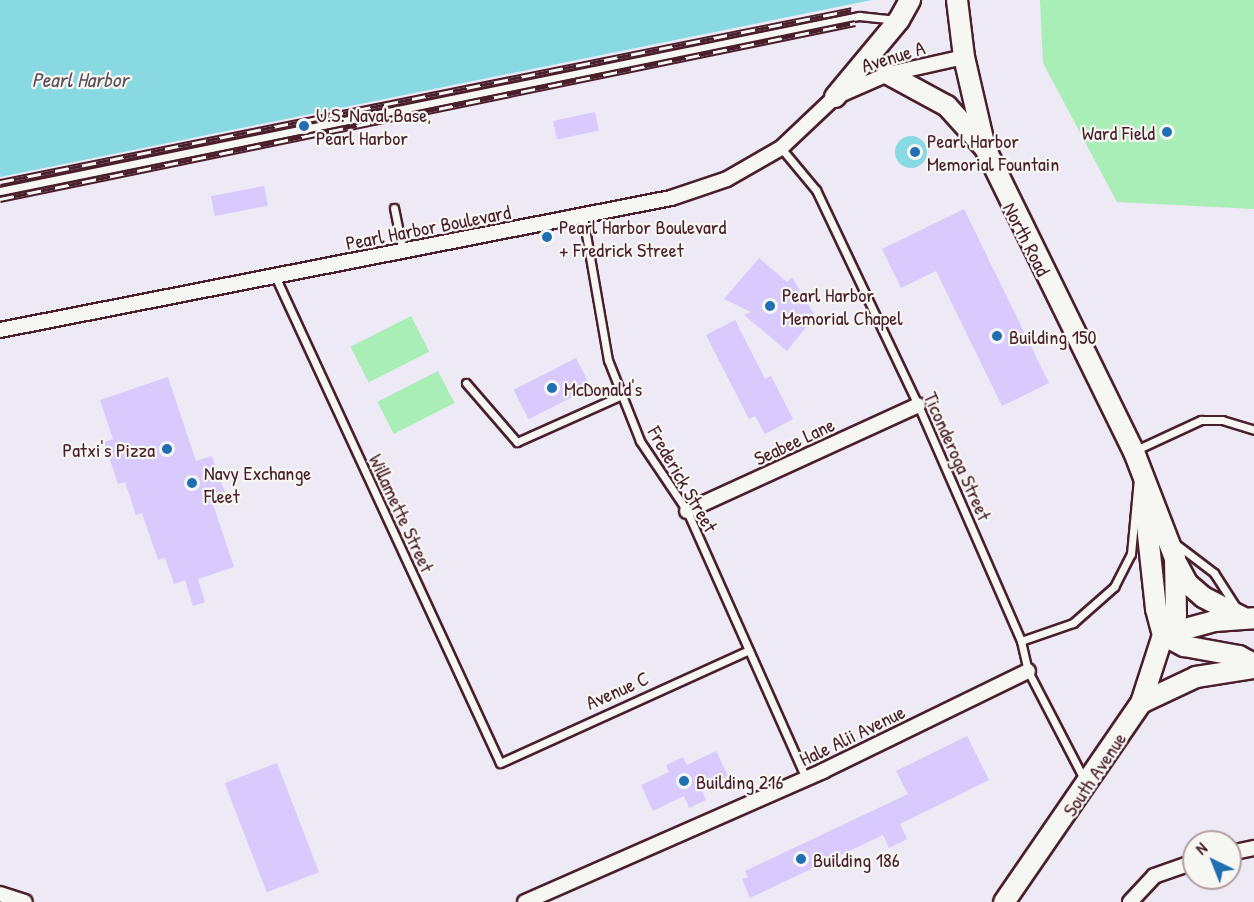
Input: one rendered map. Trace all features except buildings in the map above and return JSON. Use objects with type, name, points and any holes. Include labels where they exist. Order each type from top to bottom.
[{"type":"street","points":[[835,97],[899,20],[910,0]]},
{"type":"street","name":"North Road","points":[[957,0],[964,57],[985,148],[1137,458],[1173,549],[1176,615],[1163,634]]},
{"type":"street","name":"Avenue A","points":[[835,97],[888,74],[964,57]]},
{"type":"street","points":[[888,74],[947,106],[985,148]]},
{"type":"street","name":"Pearl Harbor Boulevard","points":[[0,330],[671,198],[727,179],[781,148],[835,97]]},
{"type":"street","name":"Seabee Lane","points":[[687,512],[918,405]]},
{"type":"street","name":"North Road","points":[[1137,458],[1156,609],[1163,634]]},
{"type":"street","points":[[1173,549],[1187,583],[1203,597],[1248,617]]},
{"type":"street","points":[[1163,634],[1248,617]]},
{"type":"street","points":[[1163,634],[1184,646],[1239,656],[1254,666]]},
{"type":"street","name":"South Avenue","points":[[1004,902],[1087,786],[1141,703],[1163,634]]},
{"type":"street","points":[[1141,703],[1196,676],[1254,666]]},
{"type":"street","name":"Hale Alii Avenue","points":[[525,902],[806,778],[1028,671]]},
{"type":"street","points":[[1130,902],[1154,876],[1182,866]]},
{"type":"street","points":[[0,894],[25,902]]},
{"type":"lane","points":[[0,190],[859,16],[899,20]]},
{"type":"lane","name":"Ticonderoga Street","points":[[781,148],[816,189],[918,405],[1021,640],[1028,671],[1087,786]]},
{"type":"lane","points":[[394,208],[403,252]]},
{"type":"lane","name":"Frederick Street","points":[[583,217],[598,321],[640,441],[687,512],[806,778]]},
{"type":"lane","name":"Willamette Street","points":[[275,276],[500,763]]},
{"type":"lane","points":[[466,383],[517,442],[622,394]]},
{"type":"lane","points":[[1021,640],[1073,623],[1114,587],[1131,554],[1137,458],[1201,420],[1222,420],[1254,430]]},
{"type":"lane","name":"Avenue C","points":[[500,763],[749,650]]},
{"type":"green space","name":"Ward Field","points":[[1040,0],[1254,0],[1254,209],[1117,202],[1043,63]]},
{"type":"green space","points":[[411,316],[429,352],[369,383],[350,347]]},
{"type":"green space","points":[[438,371],[454,403],[394,434],[377,402]]},
{"type":"water","name":"Pearl Harbor","points":[[0,0],[872,0],[0,177]]},
{"type":"water","name":"Pearl Harbor Memorial Fountain","points":[[911,136],[922,141],[927,152],[922,163],[911,168],[900,163],[895,152],[900,141]]},
{"type":"railway","points":[[0,182],[852,10]]},
{"type":"railway","points":[[0,199],[855,23]]},
{"type":"place","name":"U.S. Naval Base, Pearl Harbor","points":[[304,126]]},
{"type":"place","name":"Ward Field","points":[[1167,132]]},
{"type":"place","name":"Pearl Harbor Memorial Fountain","points":[[915,152]]},
{"type":"place","name":"Pearl Harbor Boulevard + Fredrick Street","points":[[547,237]]},
{"type":"place","name":"Pearl Harbor Memorial Chapel","points":[[770,306]]},
{"type":"place","name":"Building 150","points":[[997,336]]},
{"type":"place","name":"McDonald's","points":[[552,388]]},
{"type":"place","name":"Patxi's Pizza","points":[[167,449]]},
{"type":"place","name":"Navy Exchange Fleet","points":[[192,483]]},
{"type":"place","name":"Building 216","points":[[684,781]]},
{"type":"place","name":"Building 186","points":[[801,859]]}]
